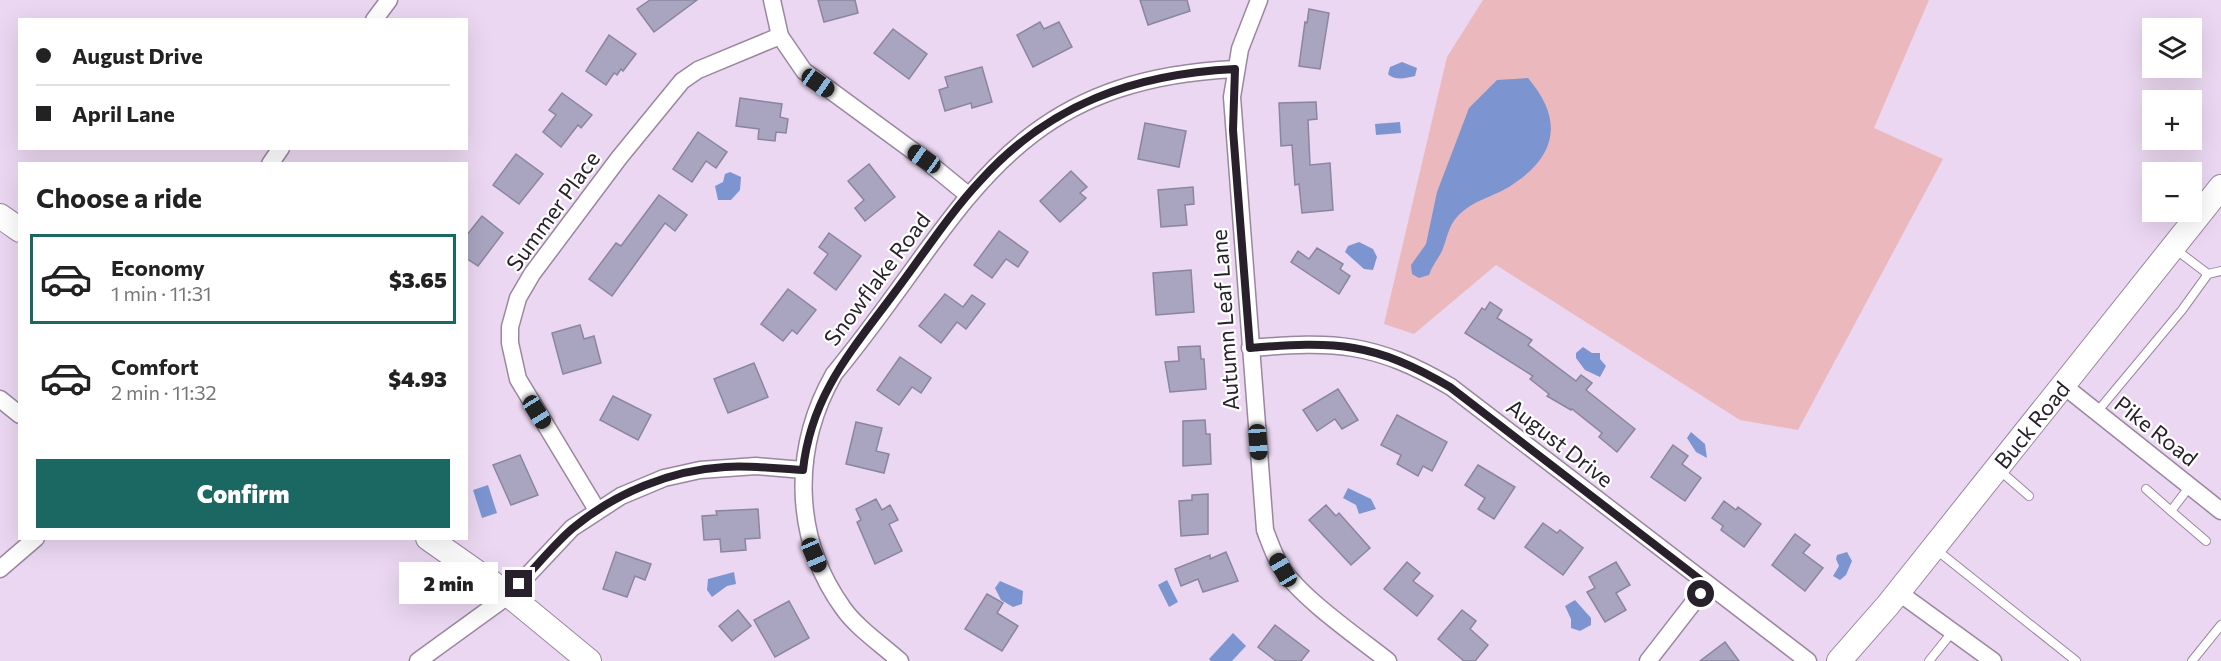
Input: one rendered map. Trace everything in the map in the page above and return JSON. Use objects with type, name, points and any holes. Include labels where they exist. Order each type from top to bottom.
[{"type":"street","points":[[376,18],[389,0]]},
{"type":"street","points":[[772,0],[780,36],[804,71],[924,159],[968,195]]},
{"type":"street","name":"Autumn Leaf Lane","points":[[1259,0],[1250,18],[1235,69],[1233,130],[1263,513],[1272,551],[1283,570],[1298,587],[1388,661]]},
{"type":"street","name":"Summer Place","points":[[597,510],[518,379],[510,343],[510,327],[518,298],[532,274],[619,158],[682,81],[698,70],[780,36]]},
{"type":"street","name":"Snowflake Road","points":[[900,661],[843,609],[814,555],[805,518],[803,470],[814,419],[834,374],[968,195],[1019,143],[1052,120],[1092,99],[1156,77],[1235,69]]},
{"type":"street","name":"Buck Road","points":[[1839,661],[1934,548],[2221,187]]},
{"type":"street","points":[[0,216],[18,229]]},
{"type":"street","name":"August Drive","points":[[1250,348],[1334,344],[1375,351],[1422,370],[1450,387],[1808,661]]},
{"type":"street","name":"Pike Road","points":[[2064,386],[2221,511]]},
{"type":"street","points":[[0,399],[18,413]]},
{"type":"street","points":[[418,661],[509,595],[572,528],[597,510],[640,488],[691,472],[725,467],[803,470]]},
{"type":"street","points":[[0,569],[34,540]]},
{"type":"street","points":[[431,540],[509,595],[590,661]]},
{"type":"street","points":[[1648,661],[1707,585]]},
{"type":"street","points":[[1898,592],[1993,661]]},
{"type":"lane","points":[[2172,247],[2208,274]]},
{"type":"lane","points":[[2097,412],[2182,310],[2208,274],[2221,271]]},
{"type":"lane","points":[[1997,469],[2029,496]]},
{"type":"lane","points":[[2171,511],[2190,486]]},
{"type":"lane","points":[[2146,489],[2206,541]]},
{"type":"lane","points":[[1934,548],[2076,661]]},
{"type":"lane","points":[[2192,661],[2221,626]]},
{"type":"lane","points":[[1929,661],[1953,631]]},
{"type":"shaded area","points":[[1483,0],[1929,0],[1874,128],[1943,159],[1798,430],[1740,420],[1496,265],[1414,334],[1384,324],[1447,57]]},
{"type":"water","points":[[1402,62],[1417,68],[1415,76],[1397,78],[1388,74],[1390,67]]},
{"type":"water","points":[[1528,78],[1547,108],[1550,136],[1547,149],[1539,161],[1512,185],[1469,207],[1457,217],[1429,275],[1419,278],[1412,274],[1411,265],[1426,244],[1437,192],[1469,108],[1497,80]]},
{"type":"water","points":[[1400,122],[1401,133],[1376,135],[1375,124]]},
{"type":"water","points":[[730,172],[741,177],[740,190],[731,200],[718,200],[715,186],[723,182],[725,174]]},
{"type":"water","points":[[1359,242],[1373,249],[1377,257],[1373,270],[1364,269],[1345,252],[1348,246]]},
{"type":"water","points":[[1583,347],[1592,353],[1600,353],[1600,359],[1606,366],[1600,377],[1585,370],[1576,358],[1576,353]]},
{"type":"water","points":[[1691,432],[1705,444],[1707,458],[1696,452],[1687,438]]},
{"type":"water","points":[[488,485],[497,513],[482,518],[473,490]]},
{"type":"water","points":[[1348,488],[1371,499],[1376,509],[1359,514],[1356,505],[1343,498]]},
{"type":"water","points":[[1847,552],[1852,561],[1846,575],[1840,580],[1833,576],[1839,566],[1837,555]]},
{"type":"water","points":[[734,572],[736,584],[727,586],[712,597],[707,590],[708,579]]},
{"type":"water","points":[[1167,580],[1178,602],[1169,607],[1158,585]]},
{"type":"water","points":[[1000,581],[1023,591],[1022,604],[1013,607],[1001,600],[995,588]]},
{"type":"water","points":[[1575,600],[1591,618],[1591,625],[1580,631],[1571,628],[1571,619],[1565,606]]},
{"type":"water","points":[[1233,633],[1246,646],[1232,661],[1211,661],[1209,659]]},
{"type":"building","points":[[650,0],[697,0],[654,32],[637,9]]},
{"type":"building","points":[[818,0],[855,0],[858,13],[824,22]]},
{"type":"building","points":[[1140,0],[1187,0],[1190,11],[1148,25]]},
{"type":"building","points":[[1309,9],[1329,13],[1320,69],[1299,66]]},
{"type":"building","points":[[1040,22],[1044,29],[1059,22],[1072,47],[1033,67],[1017,35]]},
{"type":"building","points":[[893,29],[927,54],[909,79],[874,53]]},
{"type":"building","points":[[609,35],[636,54],[623,71],[621,69],[617,75],[614,73],[606,85],[586,71]]},
{"type":"building","points":[[982,67],[992,102],[972,108],[971,103],[945,111],[939,90],[948,87],[945,77]]},
{"type":"building","points":[[562,93],[592,115],[581,128],[578,125],[561,147],[543,132],[556,115],[549,110]]},
{"type":"building","points":[[740,98],[782,104],[780,117],[788,119],[786,133],[776,132],[775,141],[758,139],[759,129],[736,126]]},
{"type":"building","points":[[1316,102],[1317,119],[1308,120],[1310,165],[1330,163],[1333,210],[1302,213],[1299,184],[1295,185],[1292,145],[1281,146],[1279,103]]},
{"type":"building","points":[[1145,123],[1186,131],[1179,167],[1138,159]]},
{"type":"building","points":[[698,132],[727,152],[716,168],[706,161],[692,182],[673,169]]},
{"type":"building","points":[[516,154],[543,174],[519,204],[493,185]]},
{"type":"building","points":[[869,164],[895,197],[865,221],[855,208],[864,200],[848,181]]},
{"type":"building","points":[[1071,171],[1087,187],[1080,193],[1086,198],[1060,222],[1040,201]]},
{"type":"building","points":[[1193,187],[1194,204],[1185,205],[1187,225],[1161,227],[1158,190]]},
{"type":"building","points":[[659,195],[687,215],[675,231],[665,223],[612,296],[589,279],[616,243],[621,246]]},
{"type":"building","points":[[482,216],[503,233],[478,266],[468,259],[468,234]]},
{"type":"building","points":[[999,231],[1028,252],[1018,267],[1006,259],[992,278],[974,265]]},
{"type":"building","points":[[829,233],[861,256],[836,290],[814,273],[828,254],[819,247]]},
{"type":"building","points":[[1317,248],[1343,264],[1340,269],[1350,276],[1339,294],[1291,262],[1298,251],[1309,259]]},
{"type":"building","points":[[1191,270],[1194,312],[1156,315],[1153,273]]},
{"type":"building","points":[[788,289],[816,310],[797,334],[792,330],[783,341],[761,324]]},
{"type":"building","points":[[945,294],[963,307],[972,295],[985,304],[966,329],[957,322],[941,343],[919,326]]},
{"type":"building","points":[[1490,302],[1502,310],[1497,318],[1532,340],[1528,345],[1576,381],[1581,375],[1592,383],[1586,390],[1635,429],[1617,452],[1599,437],[1602,433],[1572,409],[1547,396],[1549,394],[1530,379],[1533,376],[1465,333],[1482,308],[1485,310]]},
{"type":"building","points":[[580,325],[584,339],[594,336],[601,363],[563,374],[552,333]]},
{"type":"building","points":[[1200,346],[1201,359],[1204,359],[1206,389],[1170,392],[1165,362],[1179,361],[1178,347]]},
{"type":"building","points":[[900,357],[931,378],[921,393],[912,387],[899,405],[877,390]]},
{"type":"building","points":[[754,363],[768,397],[728,413],[714,379]]},
{"type":"building","points":[[1338,389],[1358,420],[1342,429],[1335,419],[1317,431],[1303,410]]},
{"type":"building","points":[[613,396],[651,415],[638,440],[600,420]]},
{"type":"building","points":[[1397,415],[1447,442],[1432,471],[1423,466],[1418,476],[1397,464],[1401,455],[1381,445]]},
{"type":"building","points":[[1205,420],[1206,434],[1210,434],[1211,464],[1183,466],[1183,421]]},
{"type":"building","points":[[856,422],[882,428],[876,451],[889,454],[884,473],[846,464]]},
{"type":"building","points":[[1673,445],[1688,456],[1682,464],[1701,478],[1685,501],[1651,477]]},
{"type":"building","points":[[520,455],[538,495],[511,505],[493,465]]},
{"type":"building","points":[[1478,465],[1515,487],[1494,519],[1478,509],[1485,498],[1465,485]]},
{"type":"building","points":[[1208,494],[1208,534],[1181,536],[1179,501],[1192,500],[1192,495]]},
{"type":"building","points":[[876,499],[882,510],[890,505],[898,520],[889,524],[902,551],[875,564],[857,522],[861,520],[856,509]]},
{"type":"building","points":[[1724,501],[1736,510],[1738,507],[1761,524],[1744,547],[1721,530],[1723,526],[1712,518]]},
{"type":"building","points":[[1326,505],[1336,516],[1339,513],[1370,548],[1351,565],[1309,520]]},
{"type":"building","points":[[758,509],[760,538],[745,539],[746,550],[721,552],[720,539],[704,540],[702,516],[717,515],[716,511]]},
{"type":"building","points":[[1543,523],[1557,533],[1560,530],[1583,548],[1563,575],[1525,547]]},
{"type":"building","points":[[1795,534],[1810,545],[1803,553],[1823,568],[1805,591],[1772,565]]},
{"type":"building","points":[[616,552],[651,564],[645,580],[635,576],[627,597],[603,589]]},
{"type":"building","points":[[1226,552],[1238,581],[1203,592],[1198,579],[1181,586],[1175,569],[1210,555],[1210,559]]},
{"type":"building","points":[[1407,562],[1420,573],[1413,581],[1433,596],[1417,616],[1384,589]]},
{"type":"building","points":[[1616,562],[1630,585],[1616,593],[1626,610],[1605,622],[1587,592],[1595,588],[1589,577]]},
{"type":"building","points":[[987,594],[1003,603],[997,613],[1018,626],[1002,651],[965,629]]},
{"type":"building","points":[[789,601],[809,638],[775,657],[754,620]]},
{"type":"building","points":[[738,610],[751,626],[732,641],[719,626]]},
{"type":"building","points":[[1462,610],[1476,621],[1470,629],[1488,645],[1475,661],[1464,661],[1438,639]]},
{"type":"building","points":[[1275,625],[1309,651],[1301,661],[1276,661],[1258,647]]},
{"type":"building","points":[[1725,642],[1739,661],[1700,661]]},
{"type":"route","points":[[519,584],[572,528],[621,496],[664,478],[725,467],[756,466],[803,470],[814,419],[834,374],[849,357],[968,195],[1019,143],[1071,109],[1113,90],[1156,77],[1235,69],[1232,97],[1233,130],[1250,348],[1334,344],[1375,351],[1422,370],[1450,387],[1707,585],[1701,594]]}]
